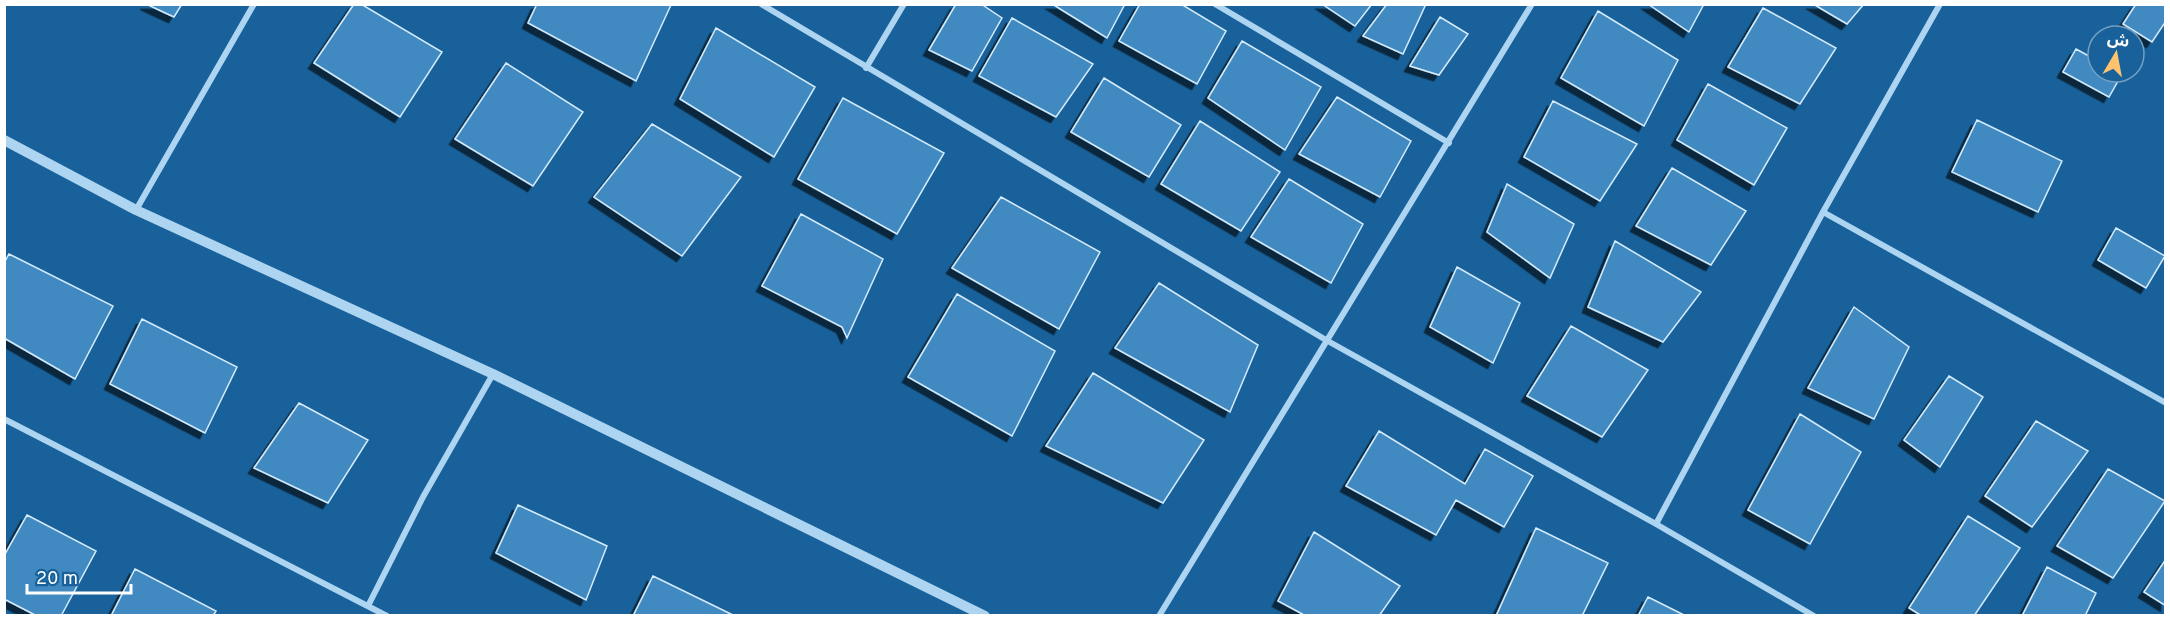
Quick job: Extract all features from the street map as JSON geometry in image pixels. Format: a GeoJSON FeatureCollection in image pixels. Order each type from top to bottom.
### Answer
{"type":"FeatureCollection","features":[{"type":"Feature","properties":{"kind":"street"},"geometry":{"type":"LineString","coordinates":[[136,210],[254,4]]}},
{"type":"Feature","properties":{"kind":"street"},"geometry":{"type":"LineString","coordinates":[[761,4],[1326,340],[1814,615]]}},
{"type":"Feature","properties":{"kind":"street"},"geometry":{"type":"LineString","coordinates":[[866,68],[904,4]]}},
{"type":"Feature","properties":{"kind":"street"},"geometry":{"type":"LineString","coordinates":[[1215,4],[1449,142]]}},
{"type":"Feature","properties":{"kind":"street"},"geometry":{"type":"LineString","coordinates":[[1159,615],[1532,4]]}},
{"type":"Feature","properties":{"kind":"street"},"geometry":{"type":"LineString","coordinates":[[1656,524],[1823,212],[1940,4]]}},
{"type":"Feature","properties":{"kind":"street"},"geometry":{"type":"LineString","coordinates":[[4,140],[136,210],[493,374],[985,615]]}},
{"type":"Feature","properties":{"kind":"street"},"geometry":{"type":"LineString","coordinates":[[1823,212],[2166,403]]}},
{"type":"Feature","properties":{"kind":"street"},"geometry":{"type":"LineString","coordinates":[[368,606],[423,497],[493,374]]}},
{"type":"Feature","properties":{"kind":"street"},"geometry":{"type":"LineString","coordinates":[[4,419],[387,615]]}},
{"type":"Feature","properties":{"kind":"building"},"geometry":{"type":"Polygon","coordinates":[[[146,4],[182,4],[174,17],[146,4]]]}},
{"type":"Feature","properties":{"kind":"building"},"geometry":{"type":"Polygon","coordinates":[[[354,4],[361,4],[442,52],[400,117],[314,63],[354,4]]]}},
{"type":"Feature","properties":{"kind":"building"},"geometry":{"type":"Polygon","coordinates":[[[537,4],[671,5],[636,81],[528,23],[537,4]]]}},
{"type":"Feature","properties":{"kind":"building"},"geometry":{"type":"Polygon","coordinates":[[[956,4],[981,4],[1002,18],[972,71],[929,50],[956,4]]]}},
{"type":"Feature","properties":{"kind":"building"},"geometry":{"type":"Polygon","coordinates":[[[1052,4],[1125,4],[1107,38],[1052,4]]]}},
{"type":"Feature","properties":{"kind":"building"},"geometry":{"type":"Polygon","coordinates":[[[1140,4],[1181,4],[1226,31],[1197,84],[1119,41],[1140,4]]]}},
{"type":"Feature","properties":{"kind":"building"},"geometry":{"type":"Polygon","coordinates":[[[1322,4],[1372,4],[1355,26],[1322,4]]]}},
{"type":"Feature","properties":{"kind":"building"},"geometry":{"type":"Polygon","coordinates":[[[1387,4],[1426,4],[1403,54],[1363,36],[1387,4]]]}},
{"type":"Feature","properties":{"kind":"building"},"geometry":{"type":"Polygon","coordinates":[[[1648,4],[1704,4],[1689,32],[1648,4]]]}},
{"type":"Feature","properties":{"kind":"building"},"geometry":{"type":"Polygon","coordinates":[[[1813,4],[1864,4],[1847,24],[1813,4]]]}},
{"type":"Feature","properties":{"kind":"building"},"geometry":{"type":"Polygon","coordinates":[[[2136,4],[2166,4],[2166,21],[2152,42],[2146,38],[2146,24],[2123,24],[2136,4]]]}},
{"type":"Feature","properties":{"kind":"building"},"geometry":{"type":"Polygon","coordinates":[[[1763,8],[1836,48],[1800,104],[1728,67],[1763,8]]]}},
{"type":"Feature","properties":{"kind":"building"},"geometry":{"type":"Polygon","coordinates":[[[1598,11],[1678,60],[1644,126],[1561,78],[1598,11]]]}},
{"type":"Feature","properties":{"kind":"building"},"geometry":{"type":"Polygon","coordinates":[[[1440,17],[1468,34],[1439,75],[1410,66],[1440,17]]]}},
{"type":"Feature","properties":{"kind":"building"},"geometry":{"type":"Polygon","coordinates":[[[1012,18],[1093,64],[1056,117],[979,76],[1012,18]]]}},
{"type":"Feature","properties":{"kind":"building"},"geometry":{"type":"Polygon","coordinates":[[[716,28],[815,87],[774,157],[680,99],[716,28]]]}},
{"type":"Feature","properties":{"kind":"building"},"geometry":{"type":"Polygon","coordinates":[[[1242,41],[1321,87],[1285,150],[1208,98],[1242,41]]]}},
{"type":"Feature","properties":{"kind":"building"},"geometry":{"type":"Polygon","coordinates":[[[2076,49],[2086,54],[2086,84],[2116,84],[2109,97],[2063,72],[2076,49]]]}},
{"type":"Feature","properties":{"kind":"building"},"geometry":{"type":"Polygon","coordinates":[[[506,63],[583,112],[533,186],[455,139],[506,63]]]}},
{"type":"Feature","properties":{"kind":"building"},"geometry":{"type":"Polygon","coordinates":[[[1104,78],[1181,125],[1149,177],[1071,132],[1104,78]]]}},
{"type":"Feature","properties":{"kind":"building"},"geometry":{"type":"Polygon","coordinates":[[[1708,84],[1787,128],[1754,185],[1677,140],[1708,84]]]}},
{"type":"Feature","properties":{"kind":"building"},"geometry":{"type":"Polygon","coordinates":[[[1337,97],[1411,141],[1380,197],[1299,154],[1337,97]]]}},
{"type":"Feature","properties":{"kind":"building"},"geometry":{"type":"Polygon","coordinates":[[[843,98],[944,153],[897,234],[798,179],[843,98]]]}},
{"type":"Feature","properties":{"kind":"building"},"geometry":{"type":"Polygon","coordinates":[[[1553,101],[1637,144],[1600,201],[1524,157],[1553,101]]]}},
{"type":"Feature","properties":{"kind":"building"},"geometry":{"type":"Polygon","coordinates":[[[1977,120],[2062,161],[2038,212],[1952,172],[1977,120]]]}},
{"type":"Feature","properties":{"kind":"building"},"geometry":{"type":"Polygon","coordinates":[[[1200,121],[1280,172],[1241,231],[1161,184],[1200,121]]]}},
{"type":"Feature","properties":{"kind":"building"},"geometry":{"type":"Polygon","coordinates":[[[652,124],[741,177],[682,256],[594,197],[652,124]]]}},
{"type":"Feature","properties":{"kind":"building"},"geometry":{"type":"Polygon","coordinates":[[[1672,168],[1746,211],[1711,265],[1636,226],[1672,168]]]}},
{"type":"Feature","properties":{"kind":"building"},"geometry":{"type":"Polygon","coordinates":[[[1289,179],[1363,224],[1331,283],[1251,237],[1289,179]]]}},
{"type":"Feature","properties":{"kind":"building"},"geometry":{"type":"Polygon","coordinates":[[[1507,184],[1574,224],[1550,278],[1487,232],[1507,184]]]}},
{"type":"Feature","properties":{"kind":"building"},"geometry":{"type":"Polygon","coordinates":[[[1001,197],[1100,252],[1059,329],[952,268],[1001,197]]]}},
{"type":"Feature","properties":{"kind":"building"},"geometry":{"type":"Polygon","coordinates":[[[801,214],[883,259],[847,338],[842,327],[762,286],[801,214]]]}},
{"type":"Feature","properties":{"kind":"building"},"geometry":{"type":"Polygon","coordinates":[[[2116,228],[2165,256],[2146,288],[2098,260],[2116,228]]]}},
{"type":"Feature","properties":{"kind":"building"},"geometry":{"type":"Polygon","coordinates":[[[1615,241],[1701,292],[1663,342],[1588,307],[1615,241]]]}},
{"type":"Feature","properties":{"kind":"building"},"geometry":{"type":"Polygon","coordinates":[[[9,254],[113,306],[75,379],[4,338],[4,263],[9,254]]]}},
{"type":"Feature","properties":{"kind":"building"},"geometry":{"type":"Polygon","coordinates":[[[1457,267],[1520,303],[1493,363],[1430,327],[1457,267]]]}},
{"type":"Feature","properties":{"kind":"building"},"geometry":{"type":"Polygon","coordinates":[[[1159,283],[1258,345],[1230,412],[1115,348],[1159,283]]]}},
{"type":"Feature","properties":{"kind":"building"},"geometry":{"type":"Polygon","coordinates":[[[957,294],[1055,351],[1012,436],[908,377],[957,294]]]}},
{"type":"Feature","properties":{"kind":"building"},"geometry":{"type":"Polygon","coordinates":[[[1854,307],[1909,347],[1874,419],[1808,388],[1854,307]]]}},
{"type":"Feature","properties":{"kind":"building"},"geometry":{"type":"Polygon","coordinates":[[[142,319],[237,367],[205,433],[110,384],[142,319]]]}},
{"type":"Feature","properties":{"kind":"building"},"geometry":{"type":"Polygon","coordinates":[[[1571,326],[1648,370],[1602,437],[1527,396],[1571,326]]]}},
{"type":"Feature","properties":{"kind":"building"},"geometry":{"type":"Polygon","coordinates":[[[1093,373],[1204,440],[1163,503],[1046,446],[1093,373]]]}},
{"type":"Feature","properties":{"kind":"building"},"geometry":{"type":"Polygon","coordinates":[[[1949,376],[1983,397],[1940,467],[1904,440],[1949,376]]]}},
{"type":"Feature","properties":{"kind":"building"},"geometry":{"type":"Polygon","coordinates":[[[299,403],[368,440],[328,503],[254,468],[299,403]]]}},
{"type":"Feature","properties":{"kind":"building"},"geometry":{"type":"Polygon","coordinates":[[[1800,414],[1861,452],[1810,544],[1748,510],[1800,414]]]}},
{"type":"Feature","properties":{"kind":"building"},"geometry":{"type":"Polygon","coordinates":[[[2036,421],[2088,451],[2032,527],[1985,496],[2036,421]]]}},
{"type":"Feature","properties":{"kind":"building"},"geometry":{"type":"Polygon","coordinates":[[[1379,431],[1465,484],[1485,449],[1533,476],[1504,527],[1456,500],[1436,535],[1346,486],[1379,431]]]}},
{"type":"Feature","properties":{"kind":"building"},"geometry":{"type":"Polygon","coordinates":[[[2108,469],[2165,501],[2113,578],[2057,546],[2108,469]]]}},
{"type":"Feature","properties":{"kind":"building"},"geometry":{"type":"Polygon","coordinates":[[[518,505],[607,546],[586,600],[496,553],[518,505]]]}},
{"type":"Feature","properties":{"kind":"building"},"geometry":{"type":"Polygon","coordinates":[[[27,515],[96,551],[61,616],[37,616],[4,599],[4,556],[27,515]]]}},
{"type":"Feature","properties":{"kind":"building"},"geometry":{"type":"Polygon","coordinates":[[[1968,516],[2020,548],[1974,616],[1922,616],[1909,608],[1968,516]]]}},
{"type":"Feature","properties":{"kind":"building"},"geometry":{"type":"Polygon","coordinates":[[[1536,528],[1608,563],[1582,616],[1496,616],[1536,528]]]}},
{"type":"Feature","properties":{"kind":"building"},"geometry":{"type":"Polygon","coordinates":[[[1314,532],[1400,586],[1379,616],[1306,616],[1278,601],[1314,532]]]}},
{"type":"Feature","properties":{"kind":"building"},"geometry":{"type":"Polygon","coordinates":[[[2166,559],[2166,606],[2144,592],[2166,559]]]}},
{"type":"Feature","properties":{"kind":"building"},"geometry":{"type":"Polygon","coordinates":[[[2047,567],[2096,593],[2085,616],[2022,616],[2047,567]]]}},
{"type":"Feature","properties":{"kind":"building"},"geometry":{"type":"Polygon","coordinates":[[[135,569],[216,611],[213,616],[111,616],[135,569]]]}},
{"type":"Feature","properties":{"kind":"building"},"geometry":{"type":"Polygon","coordinates":[[[653,576],[735,616],[633,616],[653,576]]]}},
{"type":"Feature","properties":{"kind":"building"},"geometry":{"type":"Polygon","coordinates":[[[1648,597],[1686,616],[1638,616],[1648,597]]]}}]}
